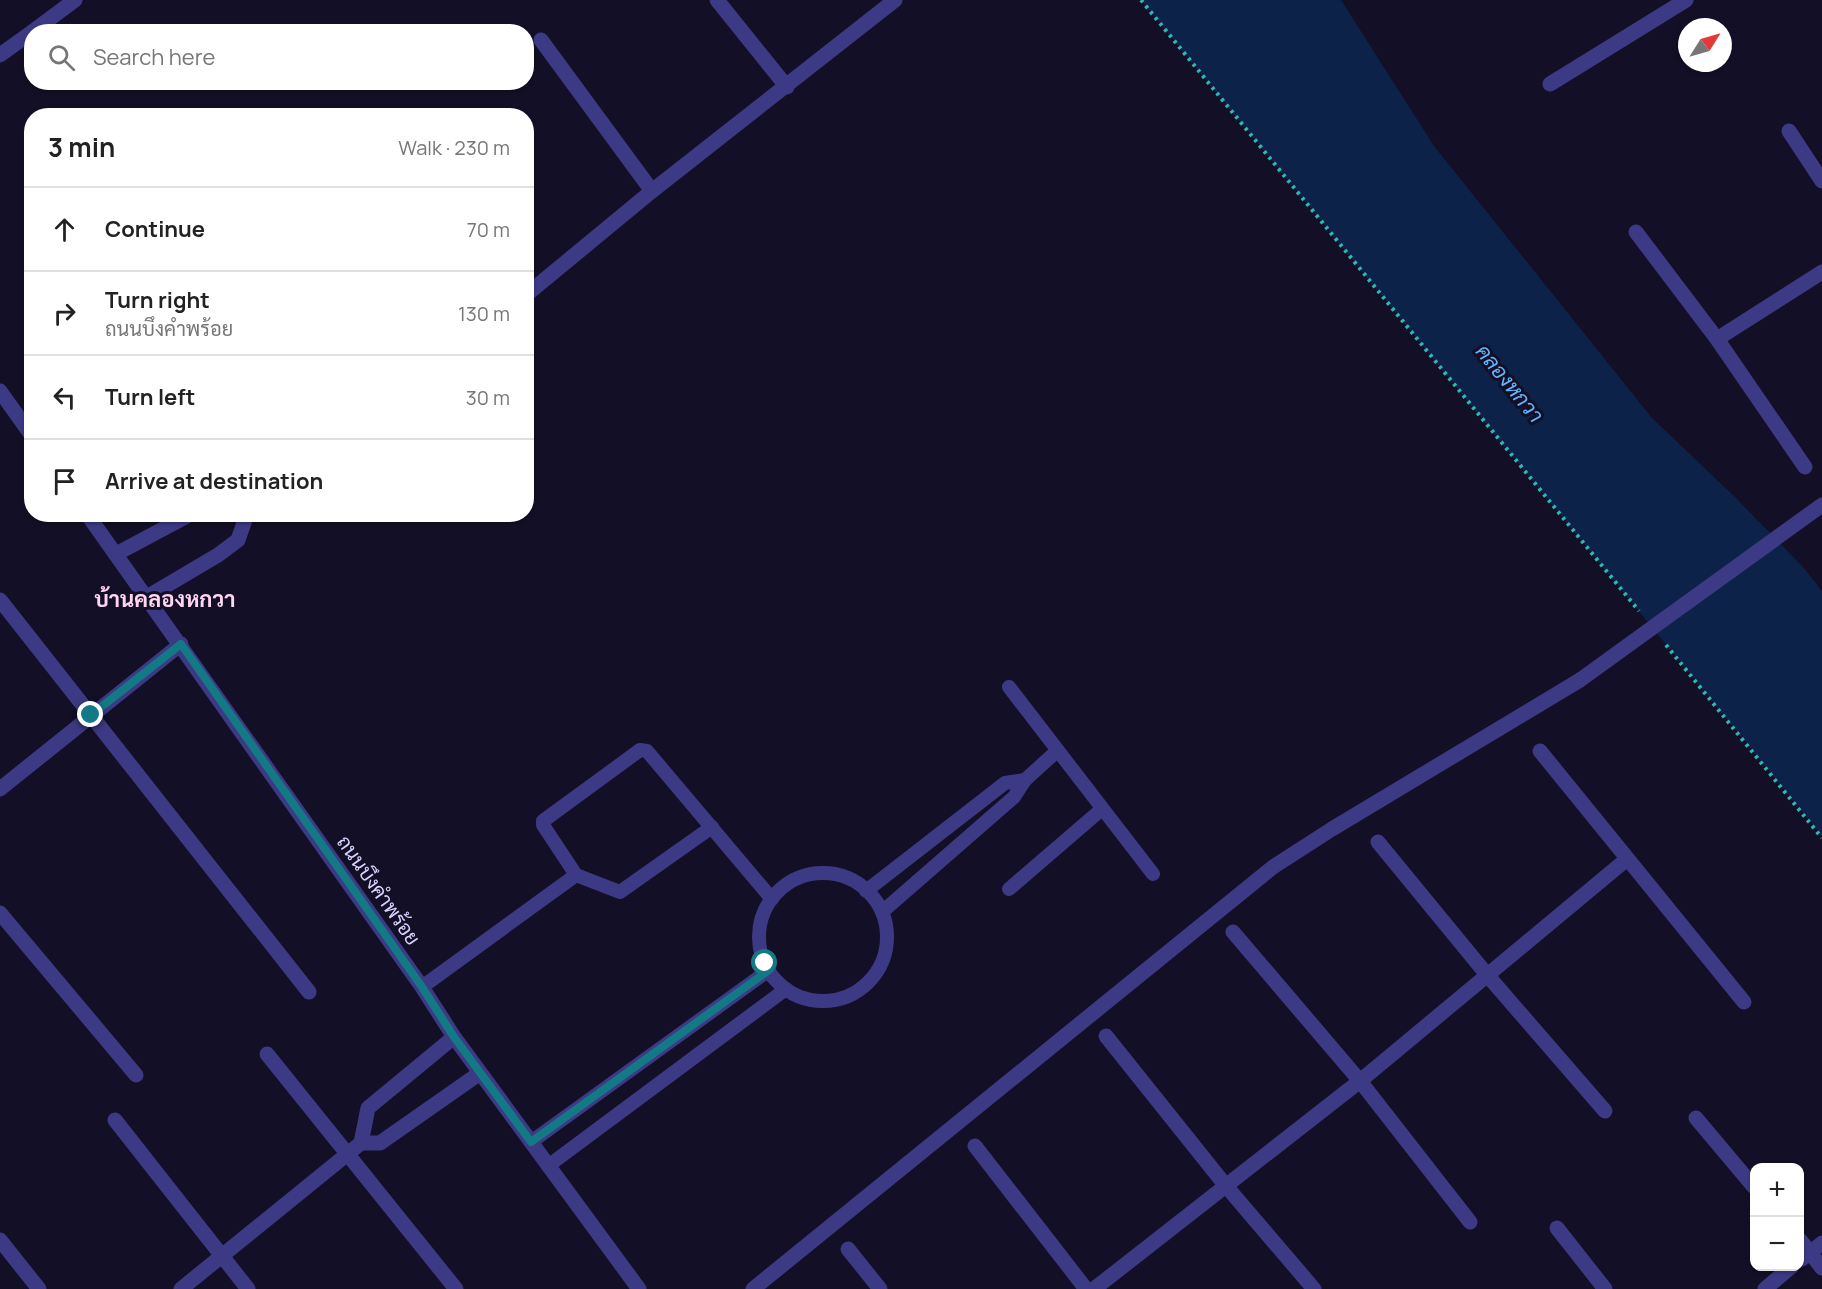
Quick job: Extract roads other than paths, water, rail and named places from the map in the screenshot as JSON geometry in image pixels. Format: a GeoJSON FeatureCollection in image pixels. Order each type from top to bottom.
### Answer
{"type":"FeatureCollection","features":[{"type":"Feature","properties":{"kind":"street"},"geometry":{"type":"LineString","coordinates":[[43,24],[75,0]]}},
{"type":"Feature","properties":{"kind":"street"},"geometry":{"type":"LineString","coordinates":[[717,0],[787,87]]}},
{"type":"Feature","properties":{"kind":"street"},"geometry":{"type":"LineString","coordinates":[[534,287],[652,191],[895,0]]}},
{"type":"Feature","properties":{"kind":"street"},"geometry":{"type":"LineString","coordinates":[[1550,84],[1686,0]]}},
{"type":"Feature","properties":{"kind":"street"},"geometry":{"type":"LineString","coordinates":[[0,55],[24,38]]}},
{"type":"Feature","properties":{"kind":"street"},"geometry":{"type":"LineString","coordinates":[[541,40],[652,191]]}},
{"type":"Feature","properties":{"kind":"street"},"geometry":{"type":"LineString","coordinates":[[1789,131],[1822,181]]}},
{"type":"Feature","properties":{"kind":"street"},"geometry":{"type":"LineString","coordinates":[[1636,232],[1717,339],[1805,467]]}},
{"type":"Feature","properties":{"kind":"street"},"geometry":{"type":"LineString","coordinates":[[1717,339],[1822,272]]}},
{"type":"Feature","properties":{"kind":"street"},"geometry":{"type":"LineString","coordinates":[[0,391],[24,425]]}},
{"type":"Feature","properties":{"kind":"street"},"geometry":{"type":"LineString","coordinates":[[753,1289],[1273,867],[1580,680],[1822,505]]}},
{"type":"Feature","properties":{"kind":"street","name":"ถนนบึงคำพร้อย"},"geometry":{"type":"LineString","coordinates":[[93,522],[422,987],[454,1037],[639,1289]]}},
{"type":"Feature","properties":{"kind":"street"},"geometry":{"type":"LineString","coordinates":[[116,554],[176,522]]}},
{"type":"Feature","properties":{"kind":"street"},"geometry":{"type":"LineString","coordinates":[[147,597],[218,555],[238,540],[244,522]]}},
{"type":"Feature","properties":{"kind":"street"},"geometry":{"type":"LineString","coordinates":[[0,600],[309,992]]}},
{"type":"Feature","properties":{"kind":"street"},"geometry":{"type":"LineString","coordinates":[[0,789],[181,644]]}},
{"type":"Feature","properties":{"kind":"street"},"geometry":{"type":"LineString","coordinates":[[1540,751],[1744,1002]]}},
{"type":"Feature","properties":{"kind":"street"},"geometry":{"type":"LineString","coordinates":[[1378,842],[1488,976],[1605,1111]]}},
{"type":"Feature","properties":{"kind":"street"},"geometry":{"type":"LineString","coordinates":[[1094,1289],[1360,1081],[1627,859]]}},
{"type":"Feature","properties":{"kind":"street"},"geometry":{"type":"LineString","coordinates":[[0,913],[135,1075]]}},
{"type":"Feature","properties":{"kind":"street"},"geometry":{"type":"LineString","coordinates":[[1233,932],[1360,1081],[1470,1222]]}},
{"type":"Feature","properties":{"kind":"street"},"geometry":{"type":"LineString","coordinates":[[1106,1036],[1226,1186],[1314,1289]]}},
{"type":"Feature","properties":{"kind":"street"},"geometry":{"type":"LineString","coordinates":[[182,1289],[361,1143],[368,1108],[454,1037]]}},
{"type":"Feature","properties":{"kind":"street"},"geometry":{"type":"LineString","coordinates":[[267,1054],[456,1289]]}},
{"type":"Feature","properties":{"kind":"street"},"geometry":{"type":"LineString","coordinates":[[361,1143],[380,1143],[480,1073]]}},
{"type":"Feature","properties":{"kind":"street"},"geometry":{"type":"LineString","coordinates":[[1696,1118],[1750,1181]]}},
{"type":"Feature","properties":{"kind":"street"},"geometry":{"type":"LineString","coordinates":[[115,1120],[248,1289]]}},
{"type":"Feature","properties":{"kind":"street"},"geometry":{"type":"LineString","coordinates":[[975,1146],[1086,1289]]}},
{"type":"Feature","properties":{"kind":"street"},"geometry":{"type":"LineString","coordinates":[[1557,1228],[1605,1289]]}},
{"type":"Feature","properties":{"kind":"street"},"geometry":{"type":"LineString","coordinates":[[0,1240],[39,1289]]}},
{"type":"Feature","properties":{"kind":"street"},"geometry":{"type":"LineString","coordinates":[[1804,1251],[1822,1243]]}},
{"type":"Feature","properties":{"kind":"street"},"geometry":{"type":"LineString","coordinates":[[848,1249],[880,1289]]}},
{"type":"Feature","properties":{"kind":"street"},"geometry":{"type":"LineString","coordinates":[[1804,1252],[1822,1268]]}},
{"type":"Feature","properties":{"kind":"street"},"geometry":{"type":"LineString","coordinates":[[1765,1289],[1786,1271]]}},
{"type":"Feature","properties":{"kind":"lane"},"geometry":{"type":"LineString","coordinates":[[1009,687],[1153,874]]}},
{"type":"Feature","properties":{"kind":"lane"},"geometry":{"type":"LineString","coordinates":[[712,827],[620,892],[576,875],[543,825],[543,821],[640,750],[647,751],[712,827],[772,899]]}},
{"type":"Feature","properties":{"kind":"lane"},"geometry":{"type":"LineString","coordinates":[[882,912],[1014,796],[1025,780],[1057,752]]}},
{"type":"Feature","properties":{"kind":"lane"},"geometry":{"type":"LineString","coordinates":[[866,891],[1005,783],[1025,780]]}},
{"type":"Feature","properties":{"kind":"lane"},"geometry":{"type":"LineString","coordinates":[[1009,889],[1102,809]]}},
{"type":"Feature","properties":{"kind":"lane"},"geometry":{"type":"LineString","coordinates":[[814,874],[830,874],[847,878],[866,891],[882,912],[887,928],[887,945],[883,961],[875,976],[849,996],[833,1001],[816,1001],[800,997],[786,989],[769,970],[760,947],[760,930],[764,914],[772,899],[783,887],[814,874]]}},
{"type":"Feature","properties":{"kind":"lane"},"geometry":{"type":"LineString","coordinates":[[422,987],[576,875]]}},
{"type":"Feature","properties":{"kind":"lane"},"geometry":{"type":"LineString","coordinates":[[531,1142],[769,970]]}},
{"type":"Feature","properties":{"kind":"lane"},"geometry":{"type":"LineString","coordinates":[[548,1166],[786,989]]}},
{"type":"Feature","properties":{"kind":"water","name":"คลองหกวา"},"geometry":{"type":"Polygon","coordinates":[[[1141,0],[1341,0],[1434,146],[1652,418],[1734,496],[1803,567],[1822,591],[1822,836],[1141,0]]]}},
{"type":"Feature","properties":{"kind":"district","name":"บ้านคลองหกวา"},"geometry":{"type":"Point","coordinates":[165,599]}}]}
